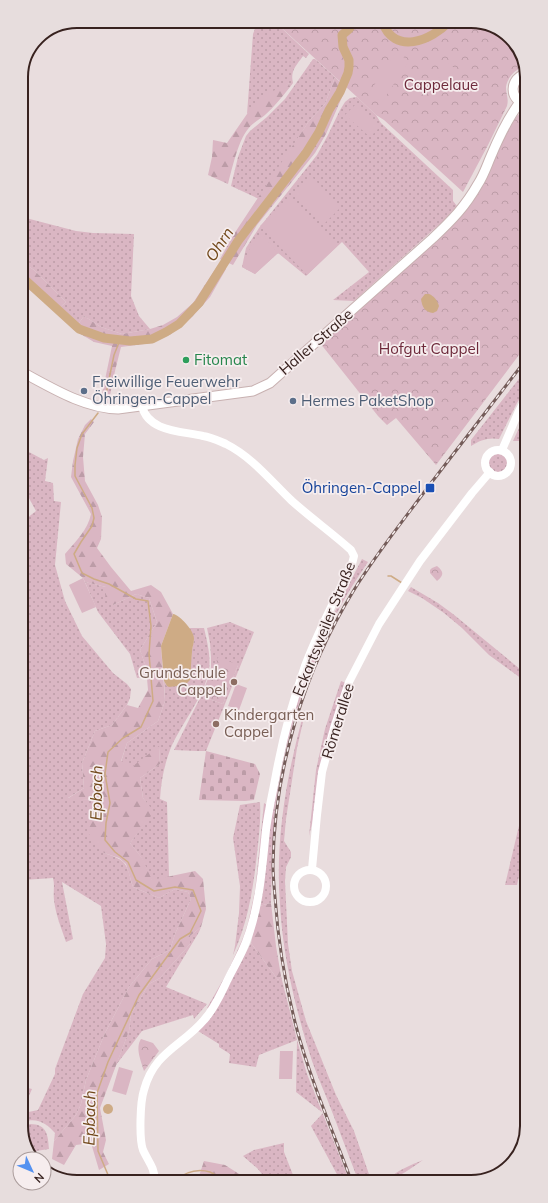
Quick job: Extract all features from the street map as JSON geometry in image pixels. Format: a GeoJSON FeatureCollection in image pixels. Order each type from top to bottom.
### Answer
{"type":"FeatureCollection","features":[{"type":"Feature","properties":{"kind":"main road"},"geometry":{"type":"LineString","coordinates":[[520,76],[516,79],[513,89],[514,94],[520,101]]}},
{"type":"Feature","properties":{"kind":"main road","name":"Haller Straße"},"geometry":{"type":"LineString","coordinates":[[28,375],[70,397],[100,407],[118,409],[253,391],[270,383],[434,238],[460,212],[479,183],[497,140],[514,109],[520,104]]}},
{"type":"Feature","properties":{"kind":"street","name":"Eckartsweiler Straße"},"geometry":{"type":"LineString","coordinates":[[142,406],[146,416],[164,428],[205,436],[238,450],[300,508],[350,550],[354,556],[352,564],[329,609],[306,665],[283,741],[274,780],[266,828],[259,894],[252,925],[245,943],[213,1008],[194,1031],[161,1057],[154,1066],[146,1083],[142,1100],[141,1137],[143,1149],[151,1163],[154,1175]]}},
{"type":"Feature","properties":{"kind":"street"},"geometry":{"type":"LineString","coordinates":[[502,450],[520,409]]}},
{"type":"Feature","properties":{"kind":"street"},"geometry":{"type":"LineString","coordinates":[[494,450],[502,450],[510,457],[511,464],[506,473],[503,475],[496,475],[487,469],[486,464],[488,455],[494,450]]}},
{"type":"Feature","properties":{"kind":"street","name":"Römerallee"},"geometry":{"type":"LineString","coordinates":[[312,869],[316,816],[322,772],[349,682],[379,624],[409,577],[467,499],[490,472]]}},
{"type":"Feature","properties":{"kind":"street"},"geometry":{"type":"LineString","coordinates":[[312,869],[317,871],[324,878],[326,889],[324,894],[316,901],[305,902],[296,895],[294,890],[294,879],[301,871],[312,869]]}},
{"type":"Feature","properties":{"kind":"green space"},"geometry":{"type":"Polygon","coordinates":[[[255,28],[281,28],[309,54],[306,58],[303,56],[294,69],[292,75],[293,83],[290,87],[289,83],[247,114],[253,34],[255,28]]]}},
{"type":"Feature","properties":{"kind":"green space","name":"Cappelaue"},"geometry":{"type":"Polygon","coordinates":[[[282,28],[480,29],[490,32],[506,42],[515,55],[519,69],[508,80],[506,87],[508,101],[507,106],[463,192],[282,28]]]}},
{"type":"Feature","properties":{"kind":"green space"},"geometry":{"type":"Polygon","coordinates":[[[491,32],[504,40],[501,45],[488,38],[491,32]]]}},
{"type":"Feature","properties":{"kind":"green space"},"geometry":{"type":"Polygon","coordinates":[[[396,52],[409,61],[382,102],[369,93],[396,52]]]}},
{"type":"Feature","properties":{"kind":"green space"},"geometry":{"type":"Polygon","coordinates":[[[313,59],[315,59],[335,77],[325,104],[309,121],[259,199],[231,186],[238,157],[246,136],[285,99],[313,59]]]}},
{"type":"Feature","properties":{"kind":"green space"},"geometry":{"type":"Polygon","coordinates":[[[447,63],[451,64],[454,69],[450,76],[443,81],[438,77],[438,73],[441,67],[447,63]]]}},
{"type":"Feature","properties":{"kind":"green space"},"geometry":{"type":"Polygon","coordinates":[[[29,69],[29,95],[28,96],[29,69]]]}},
{"type":"Feature","properties":{"kind":"green space"},"geometry":{"type":"Polygon","coordinates":[[[335,77],[346,88],[326,134],[315,153],[257,225],[233,265],[220,259],[234,234],[309,121],[325,104],[335,77]]]}},
{"type":"Feature","properties":{"kind":"green space"},"geometry":{"type":"Polygon","coordinates":[[[289,83],[290,87],[278,102],[244,134],[236,155],[228,184],[208,175],[212,157],[213,140],[227,143],[247,114],[265,95],[289,83]]]}},
{"type":"Feature","properties":{"kind":"green space"},"geometry":{"type":"Polygon","coordinates":[[[357,97],[376,115],[381,123],[453,190],[453,201],[457,206],[443,221],[354,301],[333,300],[369,272],[342,242],[306,276],[278,253],[255,274],[242,267],[246,248],[259,228],[317,155],[345,102],[350,98],[357,97]]]}},
{"type":"Feature","properties":{"kind":"green space"},"geometry":{"type":"Polygon","coordinates":[[[356,104],[381,126],[370,137],[345,115],[356,104]]]}},
{"type":"Feature","properties":{"kind":"green space","name":"Hofgut Cappel"},"geometry":{"type":"Polygon","coordinates":[[[520,114],[520,354],[436,465],[396,418],[387,425],[378,416],[320,343],[465,211],[507,129],[520,114]]]}},
{"type":"Feature","properties":{"kind":"green space"},"geometry":{"type":"Polygon","coordinates":[[[311,176],[341,207],[323,225],[293,194],[311,176]]]}},
{"type":"Feature","properties":{"kind":"green space"},"geometry":{"type":"Polygon","coordinates":[[[291,197],[337,246],[307,275],[260,226],[291,197]]]}},
{"type":"Feature","properties":{"kind":"green space"},"geometry":{"type":"Polygon","coordinates":[[[28,219],[76,231],[134,234],[131,296],[139,316],[150,329],[122,334],[101,327],[84,316],[74,330],[55,312],[66,302],[34,270],[28,266],[28,219]]]}},
{"type":"Feature","properties":{"kind":"green space"},"geometry":{"type":"Polygon","coordinates":[[[261,233],[278,253],[255,274],[242,267],[249,250],[261,233]]]}},
{"type":"Feature","properties":{"kind":"green space"},"geometry":{"type":"Polygon","coordinates":[[[218,265],[226,269],[210,297],[191,318],[171,334],[152,343],[121,347],[115,371],[107,370],[112,346],[94,342],[74,330],[84,316],[101,327],[122,334],[163,325],[177,317],[193,303],[218,265]]]}},
{"type":"Feature","properties":{"kind":"green space"},"geometry":{"type":"Polygon","coordinates":[[[28,266],[34,270],[66,302],[55,312],[28,288],[28,266]]]}},
{"type":"Feature","properties":{"kind":"green space"},"geometry":{"type":"Polygon","coordinates":[[[107,370],[115,371],[108,405],[100,404],[107,370]]]}},
{"type":"Feature","properties":{"kind":"green space"},"geometry":{"type":"Polygon","coordinates":[[[520,377],[520,398],[499,439],[492,438],[478,442],[471,446],[471,440],[520,377]]]}},
{"type":"Feature","properties":{"kind":"green space"},"geometry":{"type":"Polygon","coordinates":[[[91,419],[94,422],[85,434],[83,457],[85,481],[98,505],[102,517],[101,539],[97,548],[131,591],[151,585],[161,592],[173,614],[161,646],[165,701],[158,721],[127,743],[121,761],[133,766],[159,746],[160,764],[140,778],[143,798],[154,812],[130,843],[142,858],[152,880],[195,871],[203,879],[206,909],[201,927],[190,936],[190,944],[160,978],[149,984],[131,1014],[129,1031],[100,1108],[106,1140],[103,1152],[109,1164],[99,1170],[91,1143],[76,1145],[64,1165],[52,1159],[54,1141],[76,1115],[81,1104],[86,1080],[105,1033],[129,987],[152,959],[170,950],[175,934],[191,899],[188,892],[175,889],[159,898],[133,887],[126,864],[119,858],[104,853],[89,834],[89,822],[100,816],[93,800],[67,799],[84,788],[82,763],[95,731],[112,725],[127,705],[138,708],[148,690],[146,667],[140,650],[157,622],[149,598],[136,594],[113,605],[105,600],[106,587],[85,582],[83,578],[66,564],[65,554],[84,531],[91,514],[71,477],[78,439],[85,425],[91,419]]]}},
{"type":"Feature","properties":{"kind":"green space"},"geometry":{"type":"Polygon","coordinates":[[[520,426],[520,441],[513,441],[520,426]]]}},
{"type":"Feature","properties":{"kind":"green space"},"geometry":{"type":"Polygon","coordinates":[[[28,452],[44,460],[48,458],[45,481],[53,483],[54,501],[61,502],[55,565],[65,601],[82,636],[113,673],[131,689],[130,698],[127,705],[112,725],[95,731],[82,763],[84,788],[68,798],[93,800],[100,816],[104,853],[118,858],[125,864],[133,887],[159,898],[175,889],[188,892],[191,899],[175,934],[170,950],[152,959],[129,987],[105,1033],[86,1080],[81,1104],[76,1115],[54,1141],[55,1133],[41,1122],[33,1120],[28,1121],[28,1112],[38,1110],[55,1074],[55,1069],[83,994],[105,958],[106,944],[101,906],[62,882],[73,939],[66,942],[55,906],[53,878],[28,880],[28,517],[36,511],[28,496],[28,452]]]}},
{"type":"Feature","properties":{"kind":"green space"},"geometry":{"type":"Polygon","coordinates":[[[494,454],[502,454],[507,459],[505,470],[502,472],[494,472],[489,467],[489,459],[494,454]]]}},
{"type":"Feature","properties":{"kind":"green space"},"geometry":{"type":"Polygon","coordinates":[[[362,559],[368,562],[353,584],[332,622],[300,700],[285,755],[275,810],[271,903],[259,906],[271,812],[288,734],[301,689],[312,656],[362,559]]]}},
{"type":"Feature","properties":{"kind":"green space"},"geometry":{"type":"Polygon","coordinates":[[[437,566],[441,570],[442,574],[437,581],[430,573],[430,570],[437,566]]]}},
{"type":"Feature","properties":{"kind":"green space"},"geometry":{"type":"Polygon","coordinates":[[[83,578],[96,607],[82,613],[69,585],[83,578]]]}},
{"type":"Feature","properties":{"kind":"green space"},"geometry":{"type":"Polygon","coordinates":[[[85,582],[106,587],[113,605],[136,594],[149,598],[157,622],[140,650],[146,667],[147,677],[137,678],[130,654],[98,612],[85,582]]]}},
{"type":"Feature","properties":{"kind":"green space"},"geometry":{"type":"Polygon","coordinates":[[[411,587],[453,614],[520,669],[520,678],[489,655],[462,628],[444,613],[422,598],[408,591],[411,587]]]}},
{"type":"Feature","properties":{"kind":"green space"},"geometry":{"type":"Polygon","coordinates":[[[230,622],[254,632],[206,751],[174,750],[201,696],[211,671],[210,643],[207,628],[230,622]],[[238,665],[203,697],[223,704],[238,665]]]}},
{"type":"Feature","properties":{"kind":"green space"},"geometry":{"type":"Polygon","coordinates":[[[189,628],[204,628],[209,654],[209,670],[202,691],[174,741],[166,762],[160,799],[167,802],[169,877],[152,881],[141,857],[130,843],[153,812],[143,798],[140,778],[160,764],[159,747],[133,767],[121,762],[127,743],[158,721],[165,701],[164,681],[167,686],[191,660],[194,639],[189,628]]]}},
{"type":"Feature","properties":{"kind":"green space"},"geometry":{"type":"Polygon","coordinates":[[[218,657],[238,665],[223,704],[203,697],[218,657]]]}},
{"type":"Feature","properties":{"kind":"green space"},"geometry":{"type":"Polygon","coordinates":[[[341,681],[346,683],[309,836],[316,770],[325,729],[341,681]]]}},
{"type":"Feature","properties":{"kind":"green space"},"geometry":{"type":"Polygon","coordinates":[[[236,684],[247,688],[239,710],[228,706],[236,684]]]}},
{"type":"Feature","properties":{"kind":"green space"},"geometry":{"type":"Polygon","coordinates":[[[302,719],[303,722],[297,748],[284,841],[291,852],[291,857],[286,867],[285,881],[288,944],[292,971],[306,1021],[336,1095],[354,1131],[369,1175],[356,1175],[314,1067],[296,1004],[287,964],[280,905],[279,858],[283,811],[296,742],[302,719]]]}},
{"type":"Feature","properties":{"kind":"green space"},"geometry":{"type":"Polygon","coordinates":[[[206,751],[255,764],[260,774],[254,800],[199,800],[206,751]]]}},
{"type":"Feature","properties":{"kind":"green space"},"geometry":{"type":"Polygon","coordinates":[[[260,802],[259,834],[252,893],[243,930],[233,955],[239,913],[240,886],[233,838],[240,805],[260,802]]]}},
{"type":"Feature","properties":{"kind":"green space"},"geometry":{"type":"Polygon","coordinates":[[[264,803],[267,805],[260,869],[246,937],[210,1009],[207,1008],[228,971],[248,923],[255,891],[264,803]]]}},
{"type":"Feature","properties":{"kind":"green space"},"geometry":{"type":"Polygon","coordinates":[[[520,821],[520,872],[517,885],[505,885],[520,821]]]}},
{"type":"Feature","properties":{"kind":"green space"},"geometry":{"type":"Polygon","coordinates":[[[271,903],[281,976],[278,980],[251,943],[259,906],[271,903]]]}},
{"type":"Feature","properties":{"kind":"green space"},"geometry":{"type":"Polygon","coordinates":[[[201,927],[166,987],[207,1004],[194,1019],[193,1015],[142,1031],[116,1065],[129,1031],[131,1014],[149,984],[160,978],[190,944],[190,936],[201,927]]]}},
{"type":"Feature","properties":{"kind":"green space"},"geometry":{"type":"Polygon","coordinates":[[[251,943],[278,980],[281,976],[297,1040],[259,1055],[256,1067],[229,1063],[230,1054],[219,1047],[219,1044],[198,1031],[238,968],[251,943]]]}},
{"type":"Feature","properties":{"kind":"green space"},"geometry":{"type":"Polygon","coordinates":[[[141,1039],[153,1043],[159,1051],[144,1071],[139,1050],[139,1043],[141,1039]]]}},
{"type":"Feature","properties":{"kind":"green space"},"geometry":{"type":"Polygon","coordinates":[[[297,1040],[307,1074],[322,1112],[296,1092],[297,1040]]]}},
{"type":"Feature","properties":{"kind":"green space"},"geometry":{"type":"Polygon","coordinates":[[[280,1051],[293,1051],[292,1079],[279,1079],[280,1051]]]}},
{"type":"Feature","properties":{"kind":"green space"},"geometry":{"type":"Polygon","coordinates":[[[119,1067],[133,1071],[126,1095],[112,1091],[119,1067]]]}},
{"type":"Feature","properties":{"kind":"green space"},"geometry":{"type":"Polygon","coordinates":[[[28,1088],[32,1089],[28,1098],[28,1088]]]}},
{"type":"Feature","properties":{"kind":"green space"},"geometry":{"type":"Polygon","coordinates":[[[323,1113],[347,1175],[337,1175],[311,1126],[323,1113]]]}},
{"type":"Feature","properties":{"kind":"green space"},"geometry":{"type":"Polygon","coordinates":[[[30,1124],[36,1124],[46,1131],[49,1149],[35,1151],[28,1132],[28,1126],[30,1124]]]}},
{"type":"Feature","properties":{"kind":"green space"},"geometry":{"type":"Polygon","coordinates":[[[284,1143],[284,1152],[293,1175],[263,1175],[243,1156],[254,1150],[284,1143]]]}},
{"type":"Feature","properties":{"kind":"green space"},"geometry":{"type":"Polygon","coordinates":[[[423,1160],[400,1175],[394,1175],[400,1171],[423,1160]]]}},
{"type":"Feature","properties":{"kind":"green space"},"geometry":{"type":"Polygon","coordinates":[[[204,1161],[225,1165],[241,1175],[199,1175],[204,1161]]]}},
{"type":"Feature","properties":{"kind":"shaded area"},"geometry":{"type":"Polygon","coordinates":[[[425,294],[429,294],[435,298],[439,306],[437,311],[433,313],[426,310],[421,302],[421,299],[425,294]]]}},
{"type":"Feature","properties":{"kind":"shaded area"},"geometry":{"type":"Polygon","coordinates":[[[173,614],[179,617],[186,624],[192,632],[194,639],[190,680],[185,685],[169,687],[164,681],[161,646],[173,614]]]}},
{"type":"Feature","properties":{"kind":"shaded area"},"geometry":{"type":"Polygon","coordinates":[[[106,1104],[110,1104],[112,1105],[112,1113],[106,1114],[103,1111],[103,1107],[106,1104]]]}},
{"type":"Feature","properties":{"kind":"waterway","name":"Ohrn"},"geometry":{"type":"LineString","coordinates":[[28,282],[79,329],[104,338],[130,341],[152,339],[179,324],[199,303],[238,241],[306,153],[319,132],[329,110],[340,92],[348,73],[349,60],[343,47],[342,35],[350,28]]}},
{"type":"Feature","properties":{"kind":"waterway","name":"Ohrn"},"geometry":{"type":"LineString","coordinates":[[386,28],[395,39],[404,42],[413,42],[423,39],[442,28]]}},
{"type":"Feature","properties":{"kind":"waterway","name":"Epbach"},"geometry":{"type":"LineString","coordinates":[[103,402],[114,355],[120,340]]}},
{"type":"Feature","properties":{"kind":"waterway","name":"Epbach"},"geometry":{"type":"LineString","coordinates":[[98,413],[82,434],[77,448],[75,476],[92,508],[94,518],[92,526],[74,554],[82,573],[109,584],[136,599],[148,601],[151,626],[149,654],[153,701],[141,727],[123,738],[108,752],[105,774],[110,803],[106,823],[105,840],[115,852],[128,862],[136,880],[154,891],[175,887],[193,890],[201,911],[190,933],[180,939],[139,995],[108,1062],[97,1093],[98,1151],[108,1175]]}},
{"type":"Feature","properties":{"kind":"waterway"},"geometry":{"type":"LineString","coordinates":[[388,576],[391,576],[402,583]]}},
{"type":"Feature","properties":{"kind":"waterway"},"geometry":{"type":"LineString","coordinates":[[184,1175],[196,1171],[205,1171],[216,1175]]}},
{"type":"Feature","properties":{"kind":"railway"},"geometry":{"type":"LineString","coordinates":[[349,1175],[302,1046],[288,994],[282,962],[276,913],[273,865],[279,793],[286,758],[295,722],[320,654],[336,621],[354,590],[371,564],[428,487],[520,367]]}},
{"type":"Feature","properties":{"kind":"place","name":"Fitomat"},"geometry":{"type":"Point","coordinates":[186,360]}},
{"type":"Feature","properties":{"kind":"place","name":"Freiwillige Feuerwehr Öhringen-Cappel"},"geometry":{"type":"Point","coordinates":[84,391]}},
{"type":"Feature","properties":{"kind":"place","name":"Hermes PaketShop"},"geometry":{"type":"Point","coordinates":[293,401]}},
{"type":"Feature","properties":{"kind":"place","name":"Öhringen-Cappel"},"geometry":{"type":"Point","coordinates":[430,488]}},
{"type":"Feature","properties":{"kind":"place","name":"Grundschule Cappel"},"geometry":{"type":"Point","coordinates":[234,682]}},
{"type":"Feature","properties":{"kind":"place","name":"Kindergarten Cappel"},"geometry":{"type":"Point","coordinates":[216,724]}}]}
